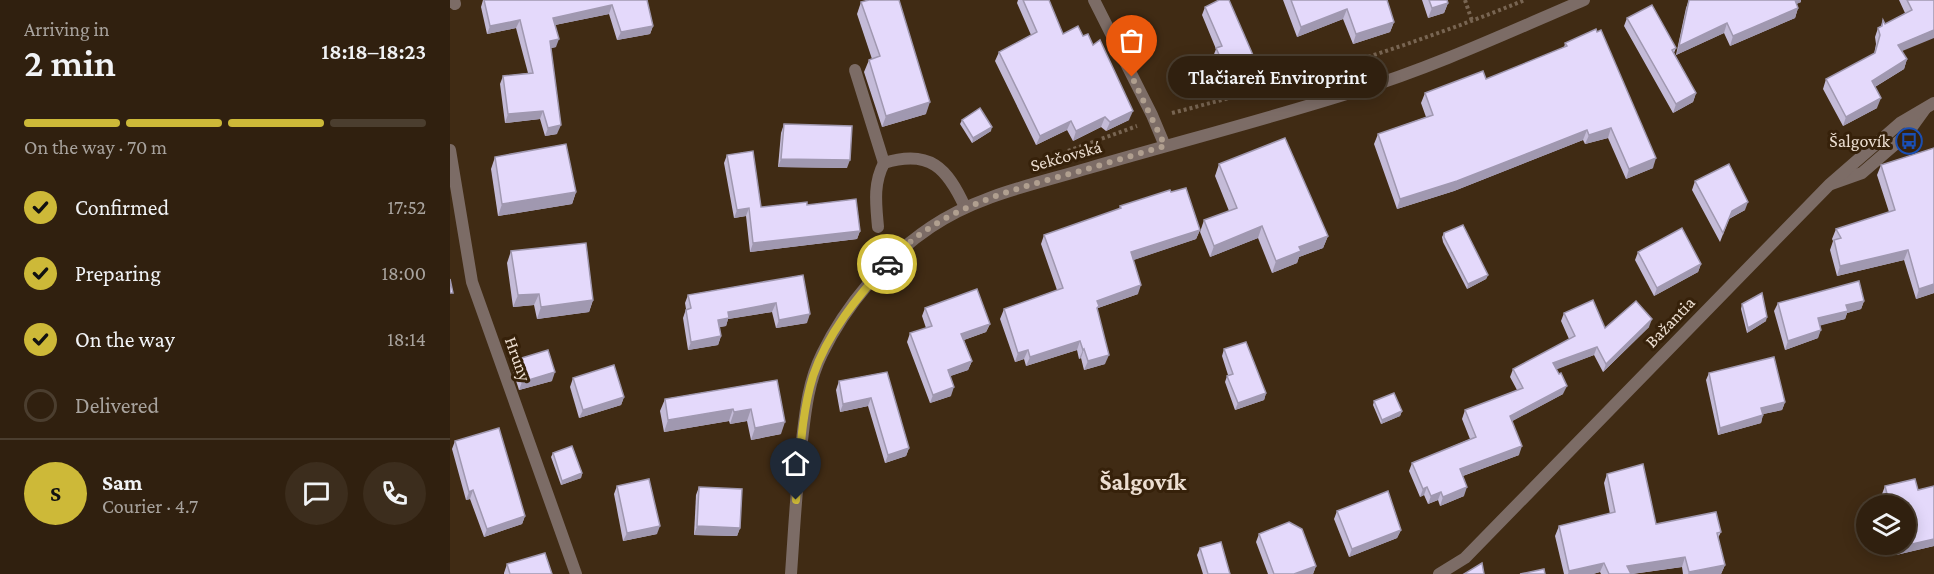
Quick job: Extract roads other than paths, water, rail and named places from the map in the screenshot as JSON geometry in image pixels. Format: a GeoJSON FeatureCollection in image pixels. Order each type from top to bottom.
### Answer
{"type":"FeatureCollection","features":[{"type":"Feature","properties":{"kind":"street"},"geometry":{"type":"LineString","coordinates":[[1094,0],[1165,146]]}},
{"type":"Feature","properties":{"kind":"street","name":"Sekčovská"},"geometry":{"type":"LineString","coordinates":[[791,574],[807,396],[822,352],[856,300],[893,257],[933,225],[965,207],[1029,184],[1369,87],[1432,64],[1584,0]]}},
{"type":"Feature","properties":{"kind":"street"},"geometry":{"type":"LineString","coordinates":[[855,70],[884,163]]}},
{"type":"Feature","properties":{"kind":"street","name":"Bažantia"},"geometry":{"type":"LineString","coordinates":[[1439,574],[1465,558],[1830,184],[1900,123],[1930,105]]}},
{"type":"Feature","properties":{"kind":"street","name":"Hruny"},"geometry":{"type":"LineString","coordinates":[[450,150],[472,282],[576,574]]}},
{"type":"Feature","properties":{"kind":"street"},"geometry":{"type":"LineString","coordinates":[[878,227],[875,192],[879,172],[884,163],[900,158],[916,158],[932,163],[950,178],[965,207]]}},
{"type":"Feature","properties":{"kind":"place","name":"Tlačiareň Enviroprint"},"geometry":{"type":"Point","coordinates":[1132,77]}},
{"type":"Feature","properties":{"kind":"place","name":"Šalgovík"},"geometry":{"type":"Point","coordinates":[1909,141]}},
{"type":"Feature","properties":{"kind":"district","name":"Šalgovík"},"geometry":{"type":"Point","coordinates":[1143,482]}}]}
